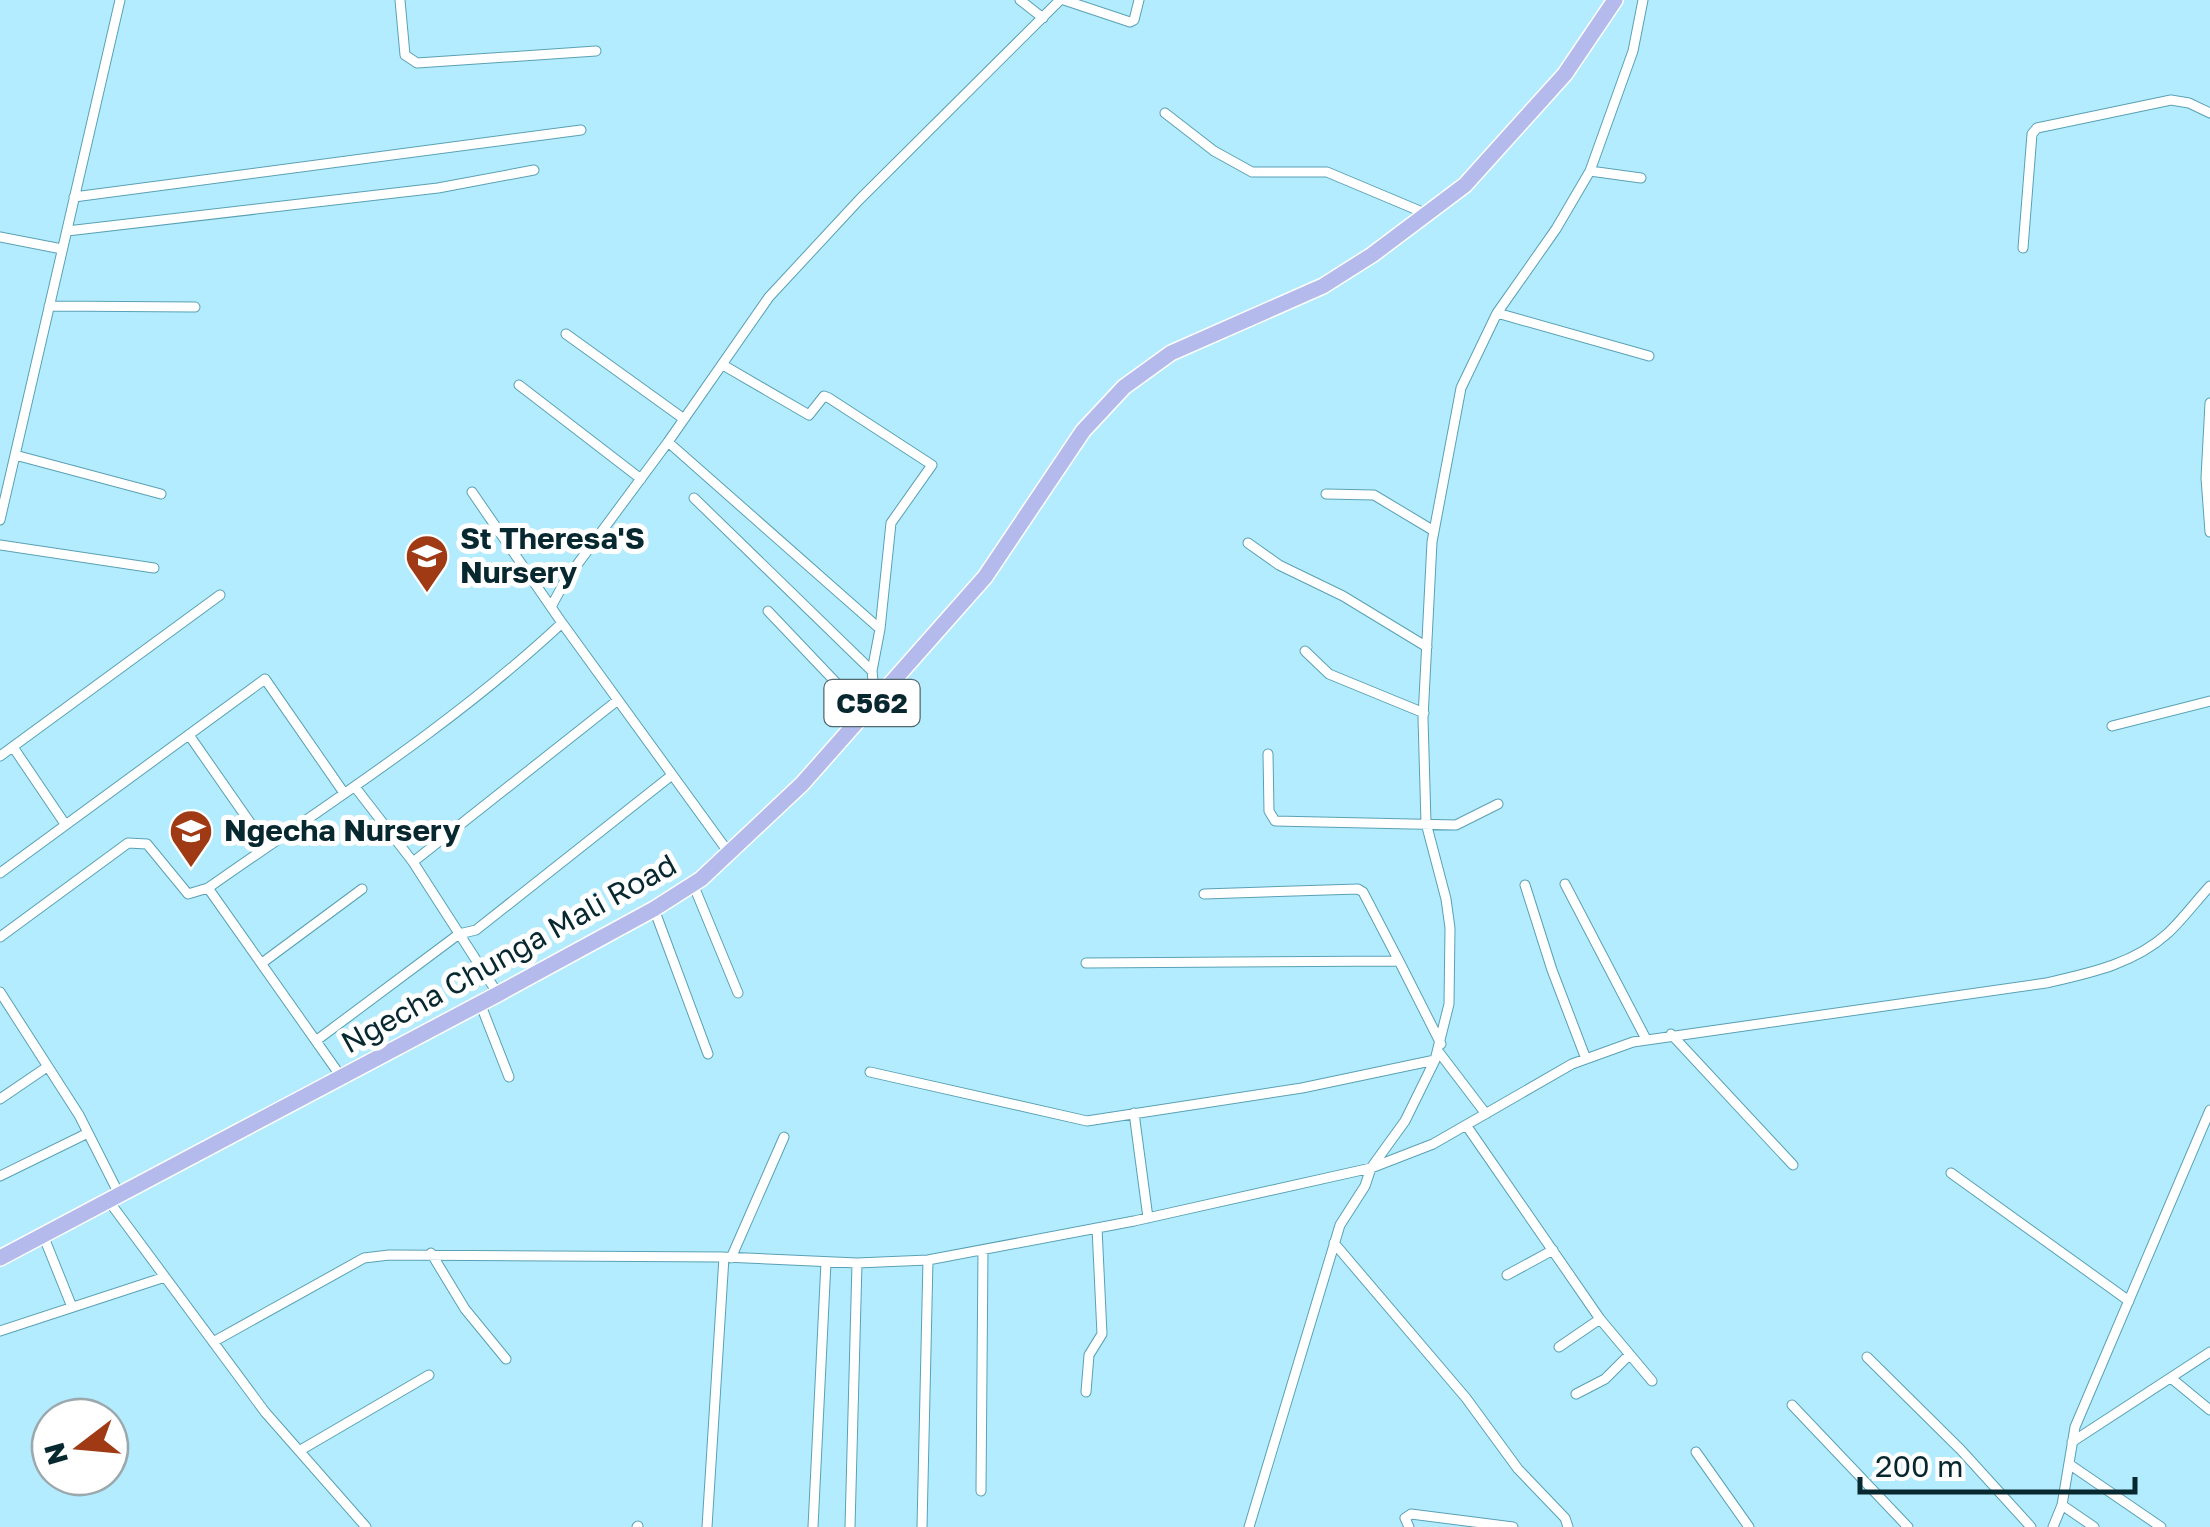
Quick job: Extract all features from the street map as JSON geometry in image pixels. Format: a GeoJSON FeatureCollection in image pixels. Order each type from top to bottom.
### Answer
{"type":"FeatureCollection","features":[{"type":"Feature","properties":{"kind":"main road","name":"Ngecha Chunga Mali Road"},"geometry":{"type":"LineString","coordinates":[[0,1258],[480,1004],[693,884],[802,784],[986,577],[1083,431],[1124,387],[1171,353],[1323,286],[1372,255],[1465,185],[1565,74],[1615,0]]}},
{"type":"Feature","properties":{"kind":"street"},"geometry":{"type":"LineString","coordinates":[[0,520],[120,0]]}},
{"type":"Feature","properties":{"kind":"street"},"geometry":{"type":"LineString","coordinates":[[400,0],[405,55],[417,63],[596,51]]}},
{"type":"Feature","properties":{"kind":"street"},"geometry":{"type":"LineString","coordinates":[[1020,0],[1043,18]]}},
{"type":"Feature","properties":{"kind":"street"},"geometry":{"type":"LineString","coordinates":[[551,607],[565,581],[786,277],[1062,0],[1130,22],[1140,0]]}},
{"type":"Feature","properties":{"kind":"street"},"geometry":{"type":"LineString","coordinates":[[1249,1527],[1340,1225],[1372,1168],[1405,1121],[1438,1052],[1449,1004],[1450,928],[1426,823],[1424,714],[1434,531],[1461,388],[1497,312],[1556,230],[1590,170],[1633,51],[1644,0]]}},
{"type":"Feature","properties":{"kind":"street"},"geometry":{"type":"LineString","coordinates":[[2022,248],[2032,134],[2037,128],[2074,117],[2172,100],[2210,113]]}},
{"type":"Feature","properties":{"kind":"street"},"geometry":{"type":"LineString","coordinates":[[1165,113],[1214,151],[1252,172],[1327,172],[1427,214]]}},
{"type":"Feature","properties":{"kind":"street"},"geometry":{"type":"LineString","coordinates":[[74,197],[581,130]]}},
{"type":"Feature","properties":{"kind":"street"},"geometry":{"type":"LineString","coordinates":[[66,232],[438,188],[534,170]]}},
{"type":"Feature","properties":{"kind":"street"},"geometry":{"type":"LineString","coordinates":[[1590,170],[1640,178]]}},
{"type":"Feature","properties":{"kind":"street"},"geometry":{"type":"LineString","coordinates":[[0,237],[62,249]]}},
{"type":"Feature","properties":{"kind":"street"},"geometry":{"type":"LineString","coordinates":[[49,306],[195,307]]}},
{"type":"Feature","properties":{"kind":"street"},"geometry":{"type":"LineString","coordinates":[[1497,312],[1648,356]]}},
{"type":"Feature","properties":{"kind":"street"},"geometry":{"type":"LineString","coordinates":[[566,334],[684,419]]}},
{"type":"Feature","properties":{"kind":"street"},"geometry":{"type":"LineString","coordinates":[[723,365],[810,415],[824,396],[829,398],[932,466],[891,523],[870,706]]}},
{"type":"Feature","properties":{"kind":"street"},"geometry":{"type":"LineString","coordinates":[[519,385],[641,479]]}},
{"type":"Feature","properties":{"kind":"street"},"geometry":{"type":"LineString","coordinates":[[2210,403],[2210,532]]}},
{"type":"Feature","properties":{"kind":"street"},"geometry":{"type":"LineString","coordinates":[[668,442],[880,629]]}},
{"type":"Feature","properties":{"kind":"street"},"geometry":{"type":"LineString","coordinates":[[15,455],[160,494]]}},
{"type":"Feature","properties":{"kind":"street"},"geometry":{"type":"LineString","coordinates":[[472,492],[729,853]]}},
{"type":"Feature","properties":{"kind":"street"},"geometry":{"type":"LineString","coordinates":[[1326,494],[1374,495],[1434,531]]}},
{"type":"Feature","properties":{"kind":"street"},"geometry":{"type":"LineString","coordinates":[[694,498],[872,671]]}},
{"type":"Feature","properties":{"kind":"street"},"geometry":{"type":"LineString","coordinates":[[1248,543],[1427,647]]}},
{"type":"Feature","properties":{"kind":"street"},"geometry":{"type":"LineString","coordinates":[[0,545],[154,568]]}},
{"type":"Feature","properties":{"kind":"street"},"geometry":{"type":"LineString","coordinates":[[0,756],[220,595]]}},
{"type":"Feature","properties":{"kind":"street"},"geometry":{"type":"LineString","coordinates":[[768,611],[870,706]]}},
{"type":"Feature","properties":{"kind":"street"},"geometry":{"type":"LineString","coordinates":[[0,936],[128,843],[147,844],[188,894],[208,888],[355,787],[512,670],[562,623]]}},
{"type":"Feature","properties":{"kind":"street"},"geometry":{"type":"LineString","coordinates":[[1305,651],[1330,674],[1424,714]]}},
{"type":"Feature","properties":{"kind":"street"},"geometry":{"type":"LineString","coordinates":[[0,873],[264,679],[270,682],[344,793]]}},
{"type":"Feature","properties":{"kind":"street"},"geometry":{"type":"LineString","coordinates":[[413,862],[618,700]]}},
{"type":"Feature","properties":{"kind":"street"},"geometry":{"type":"LineString","coordinates":[[2112,726],[2210,702]]}},
{"type":"Feature","properties":{"kind":"street"},"geometry":{"type":"LineString","coordinates":[[189,735],[267,847]]}},
{"type":"Feature","properties":{"kind":"street"},"geometry":{"type":"LineString","coordinates":[[13,748],[64,824]]}},
{"type":"Feature","properties":{"kind":"street"},"geometry":{"type":"LineString","coordinates":[[1268,754],[1269,811],[1275,821],[1456,825],[1498,804]]}},
{"type":"Feature","properties":{"kind":"street"},"geometry":{"type":"LineString","coordinates":[[317,1040],[459,934],[476,930],[672,775]]}},
{"type":"Feature","properties":{"kind":"street"},"geometry":{"type":"LineString","coordinates":[[355,787],[413,862],[498,994]]}},
{"type":"Feature","properties":{"kind":"street"},"geometry":{"type":"LineString","coordinates":[[693,884],[738,993]]}},
{"type":"Feature","properties":{"kind":"street"},"geometry":{"type":"LineString","coordinates":[[1565,884],[1646,1039]]}},
{"type":"Feature","properties":{"kind":"street"},"geometry":{"type":"LineString","coordinates":[[1525,885],[1586,1059]]}},
{"type":"Feature","properties":{"kind":"street"},"geometry":{"type":"LineString","coordinates":[[213,1342],[364,1258],[431,1253],[857,1263],[928,1260],[1148,1218],[1372,1168],[1433,1144],[1586,1059],[1646,1039],[2046,983],[2106,969],[2140,953],[2168,933],[2210,886]]}},
{"type":"Feature","properties":{"kind":"street"},"geometry":{"type":"LineString","coordinates":[[208,888],[342,1078]]}},
{"type":"Feature","properties":{"kind":"street"},"geometry":{"type":"LineString","coordinates":[[262,963],[362,889]]}},
{"type":"Feature","properties":{"kind":"street"},"geometry":{"type":"LineString","coordinates":[[1204,894],[1358,889],[1363,892],[1399,961],[1438,1052],[1486,1114]]}},
{"type":"Feature","properties":{"kind":"street"},"geometry":{"type":"LineString","coordinates":[[654,909],[708,1054]]}},
{"type":"Feature","properties":{"kind":"street"},"geometry":{"type":"LineString","coordinates":[[1086,962],[1399,961]]}},
{"type":"Feature","properties":{"kind":"street"},"geometry":{"type":"LineString","coordinates":[[0,992],[88,1133],[114,1197],[165,1277],[265,1412],[366,1527]]}},
{"type":"Feature","properties":{"kind":"street"},"geometry":{"type":"LineString","coordinates":[[480,1004],[508,1077]]}},
{"type":"Feature","properties":{"kind":"street"},"geometry":{"type":"LineString","coordinates":[[1670,1034],[1793,1165]]}},
{"type":"Feature","properties":{"kind":"street"},"geometry":{"type":"LineString","coordinates":[[870,1072],[1087,1121],[1302,1088],[1438,1052]]}},
{"type":"Feature","properties":{"kind":"street"},"geometry":{"type":"LineString","coordinates":[[0,1099],[46,1067]]}},
{"type":"Feature","properties":{"kind":"street"},"geometry":{"type":"LineString","coordinates":[[2054,1527],[2062,1505],[2072,1442],[2210,1110]]}},
{"type":"Feature","properties":{"kind":"street"},"geometry":{"type":"LineString","coordinates":[[1134,1113],[1148,1218]]}},
{"type":"Feature","properties":{"kind":"street"},"geometry":{"type":"LineString","coordinates":[[1466,1125],[1600,1320],[1652,1381]]}},
{"type":"Feature","properties":{"kind":"street"},"geometry":{"type":"LineString","coordinates":[[0,1176],[88,1133]]}},
{"type":"Feature","properties":{"kind":"street"},"geometry":{"type":"LineString","coordinates":[[707,1527],[728,1257],[784,1137]]}},
{"type":"Feature","properties":{"kind":"street"},"geometry":{"type":"LineString","coordinates":[[1952,1173],[2129,1301]]}},
{"type":"Feature","properties":{"kind":"street"},"geometry":{"type":"LineString","coordinates":[[1086,1392],[1089,1354],[1102,1334],[1097,1228]]}},
{"type":"Feature","properties":{"kind":"street"},"geometry":{"type":"LineString","coordinates":[[43,1235],[72,1307]]}},
{"type":"Feature","properties":{"kind":"street"},"geometry":{"type":"LineString","coordinates":[[1334,1243],[1466,1398],[1568,1527]]}},
{"type":"Feature","properties":{"kind":"street"},"geometry":{"type":"LineString","coordinates":[[982,1490],[983,1250]]}},
{"type":"Feature","properties":{"kind":"street"},"geometry":{"type":"LineString","coordinates":[[1507,1275],[1553,1250]]}},
{"type":"Feature","properties":{"kind":"street"},"geometry":{"type":"LineString","coordinates":[[431,1253],[465,1309],[506,1359]]}},
{"type":"Feature","properties":{"kind":"street"},"geometry":{"type":"LineString","coordinates":[[922,1527],[928,1260]]}},
{"type":"Feature","properties":{"kind":"street"},"geometry":{"type":"LineString","coordinates":[[814,1527],[826,1262]]}},
{"type":"Feature","properties":{"kind":"street"},"geometry":{"type":"LineString","coordinates":[[850,1527],[857,1263]]}},
{"type":"Feature","properties":{"kind":"street"},"geometry":{"type":"LineString","coordinates":[[0,1332],[165,1277]]}},
{"type":"Feature","properties":{"kind":"street"},"geometry":{"type":"LineString","coordinates":[[1559,1347],[1600,1320]]}},
{"type":"Feature","properties":{"kind":"street"},"geometry":{"type":"LineString","coordinates":[[2072,1442],[2210,1352]]}},
{"type":"Feature","properties":{"kind":"street"},"geometry":{"type":"LineString","coordinates":[[1576,1394],[1605,1379],[1629,1355]]}},
{"type":"Feature","properties":{"kind":"street"},"geometry":{"type":"LineString","coordinates":[[1866,1357],[1961,1450],[2031,1527]]}},
{"type":"Feature","properties":{"kind":"street"},"geometry":{"type":"LineString","coordinates":[[299,1451],[428,1375]]}},
{"type":"Feature","properties":{"kind":"street"},"geometry":{"type":"LineString","coordinates":[[2172,1378],[2210,1410]]}},
{"type":"Feature","properties":{"kind":"street"},"geometry":{"type":"LineString","coordinates":[[1792,1405],[1908,1527]]}},
{"type":"Feature","properties":{"kind":"street"},"geometry":{"type":"LineString","coordinates":[[1696,1452],[1749,1527]]}},
{"type":"Feature","properties":{"kind":"street"},"geometry":{"type":"LineString","coordinates":[[2069,1464],[2161,1527]]}},
{"type":"Feature","properties":{"kind":"street"},"geometry":{"type":"LineString","coordinates":[[2062,1505],[2094,1527]]}},
{"type":"Feature","properties":{"kind":"street"},"geometry":{"type":"LineString","coordinates":[[1410,1527],[1406,1518],[1411,1514],[1513,1527]]}},
{"type":"Feature","properties":{"kind":"place","name":"St Theresa'S Nursery"},"geometry":{"type":"Point","coordinates":[427,594]}},
{"type":"Feature","properties":{"kind":"place","name":"Ngecha Nursery"},"geometry":{"type":"Point","coordinates":[191,869]}}]}
